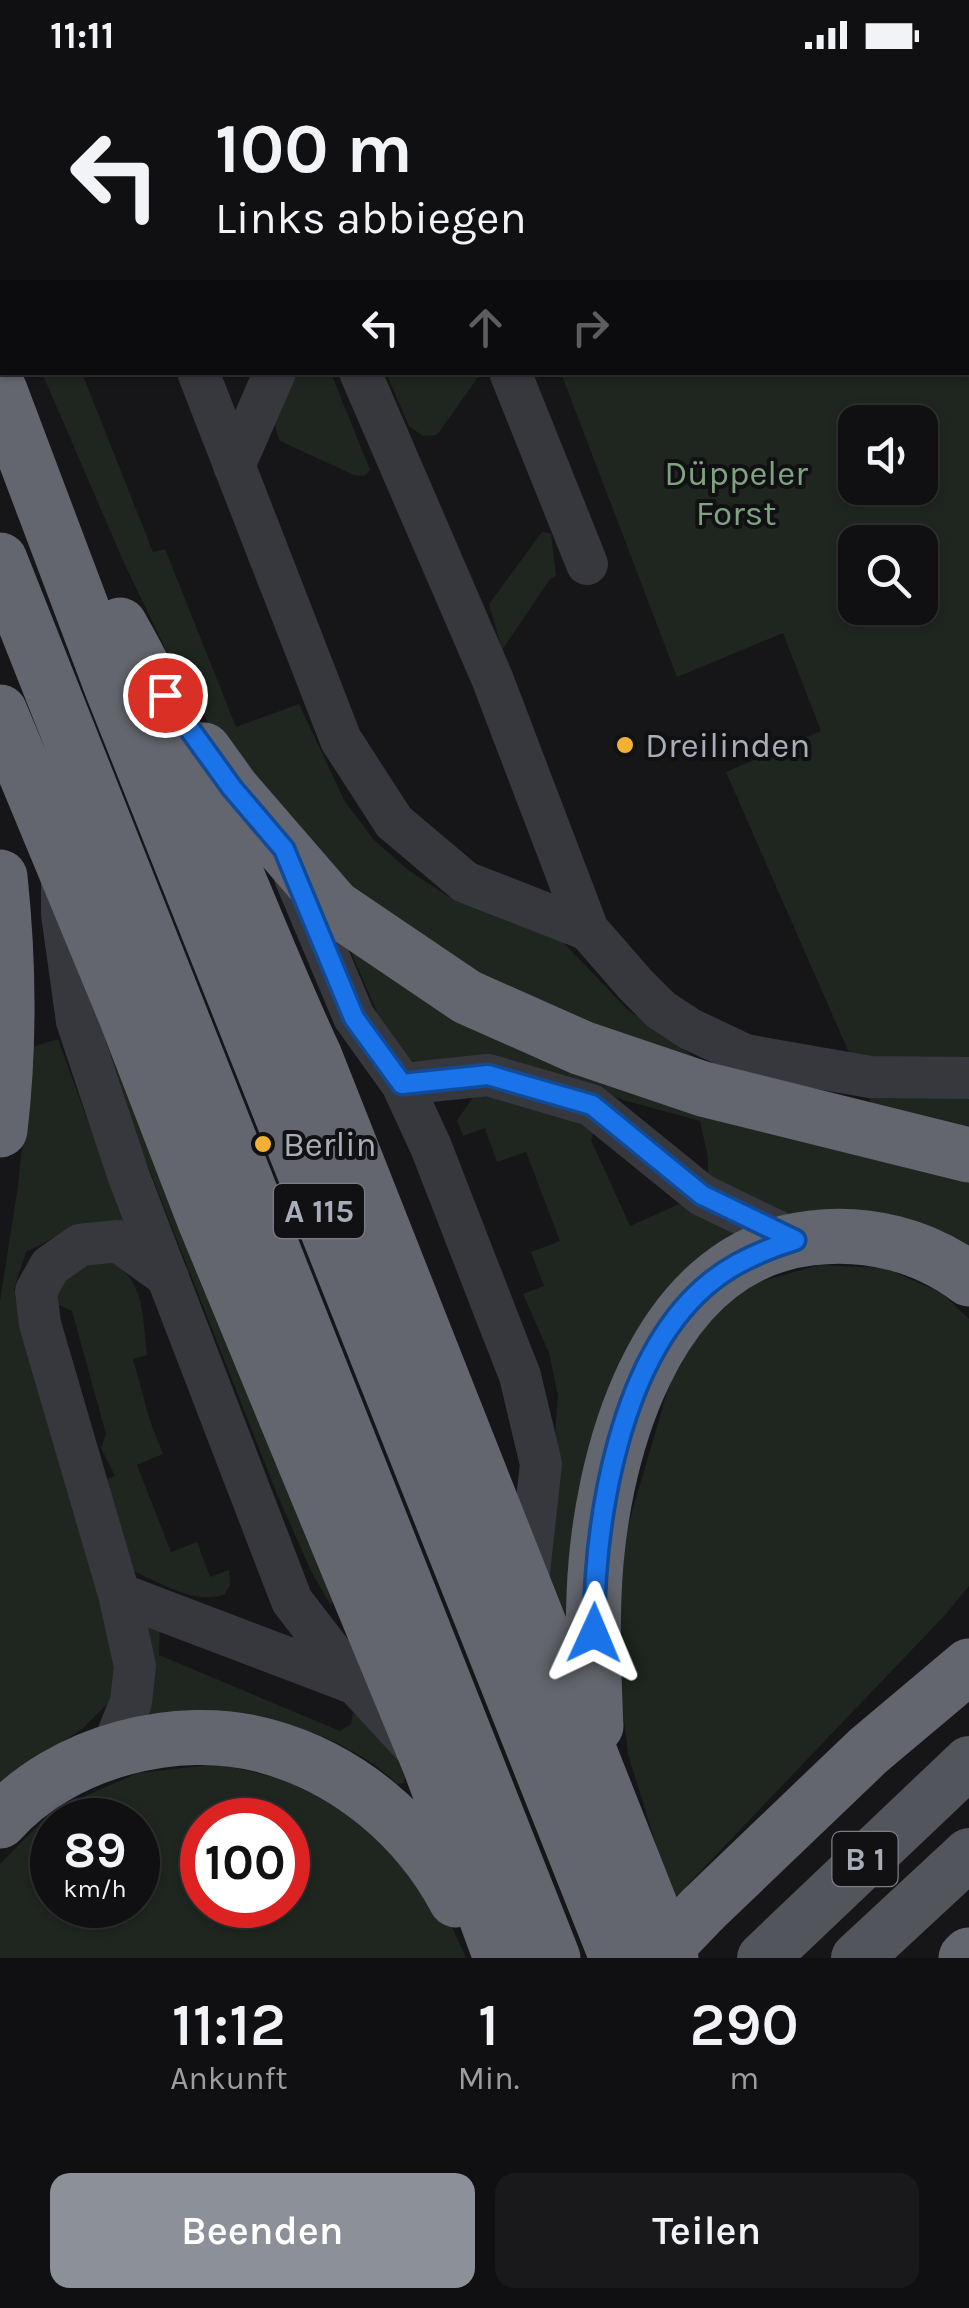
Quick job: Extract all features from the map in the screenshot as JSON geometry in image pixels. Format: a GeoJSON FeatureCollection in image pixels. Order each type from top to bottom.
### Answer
{"type":"FeatureCollection","features":[{"type":"Feature","properties":{"kind":"highway","name":"A 115"},"geometry":{"type":"LineString","coordinates":[[0,391],[112,688],[617,1958]]}},
{"type":"Feature","properties":{"kind":"highway"},"geometry":{"type":"LineString","coordinates":[[28,461],[142,664],[315,1057],[672,1958]]}},
{"type":"Feature","properties":{"kind":"highway","name":"A 115"},"geometry":{"type":"LineString","coordinates":[[0,560],[552,1958]]}},
{"type":"Feature","properties":{"kind":"highway"},"geometry":{"type":"LineString","coordinates":[[142,664],[232,788],[334,906],[467,997],[582,1048],[703,1089],[969,1156]]}},
{"type":"Feature","properties":{"kind":"highway"},"geometry":{"type":"LineString","coordinates":[[0,712],[430,1765],[502,1958]]}},
{"type":"Feature","properties":{"kind":"highway"},"geometry":{"type":"LineString","coordinates":[[0,877],[7,940],[8,1038],[0,1130]]}},
{"type":"Feature","properties":{"kind":"highway"},"geometry":{"type":"LineString","coordinates":[[597,1763],[596,1565],[616,1452],[638,1388],[671,1325],[713,1280],[768,1249],[795,1240],[848,1236],[905,1245],[944,1262],[969,1279]]}},
{"type":"Feature","properties":{"kind":"highway"},"geometry":{"type":"LineString","coordinates":[[868,1751],[969,1635]]}},
{"type":"Feature","properties":{"kind":"highway"},"geometry":{"type":"LineString","coordinates":[[656,1958],[868,1751],[969,1666]]}},
{"type":"Feature","properties":{"kind":"highway"},"geometry":{"type":"LineString","coordinates":[[0,1822],[37,1788],[111,1750],[150,1742],[230,1740],[267,1746],[321,1769],[376,1803],[414,1836],[438,1867],[484,1958]]}},
{"type":"Feature","properties":{"kind":"main road","name":"B 1"},"geometry":{"type":"LineString","coordinates":[[764,1958],[969,1762]]}},
{"type":"Feature","properties":{"kind":"main road","name":"B 1"},"geometry":{"type":"LineString","coordinates":[[857,1958],[969,1854]]}},
{"type":"Feature","properties":{"kind":"lane"},"geometry":{"type":"LineString","coordinates":[[199,375],[342,740],[394,822],[465,882],[588,930]]}},
{"type":"Feature","properties":{"kind":"lane"},"geometry":{"type":"LineString","coordinates":[[234,466],[273,375]]}},
{"type":"Feature","properties":{"kind":"lane"},"geometry":{"type":"LineString","coordinates":[[361,375],[492,678],[588,930],[660,1010],[690,1029],[746,1054],[870,1077],[969,1078]]}},
{"type":"Feature","properties":{"kind":"lane"},"geometry":{"type":"LineString","coordinates":[[511,375],[587,564]]}},
{"type":"Feature","properties":{"kind":"lane"},"geometry":{"type":"LineString","coordinates":[[284,849],[354,1018],[402,1084],[432,1148],[520,1376],[540,1464],[527,1590]]}},
{"type":"Feature","properties":{"kind":"lane"},"geometry":{"type":"LineString","coordinates":[[62,858],[62,914],[78,1021],[130,1177],[292,1600],[356,1684],[430,1765]]}},
{"type":"Feature","properties":{"kind":"lane"},"geometry":{"type":"LineString","coordinates":[[402,1084],[488,1075],[592,1105],[702,1195],[795,1240]]}},
{"type":"Feature","properties":{"kind":"lane"},"geometry":{"type":"LineString","coordinates":[[111,1750],[131,1702],[135,1666],[119,1594],[40,1324],[36,1291],[50,1266],[80,1245],[118,1241],[168,1278]]}},
{"type":"Feature","properties":{"kind":"lane"},"geometry":{"type":"LineString","coordinates":[[119,1594],[356,1684]]}},
{"type":"Feature","properties":{"kind":"green space"},"geometry":{"type":"Polygon","coordinates":[[[43,375],[83,375],[153,552],[165,549],[236,727],[299,704],[344,800],[373,839],[408,870],[449,897],[561,940],[627,1009],[707,1066],[547,1013],[470,974],[336,877],[218,739],[168,654],[43,375]]]}},
{"type":"Feature","properties":{"kind":"green space"},"geometry":{"type":"Polygon","coordinates":[[[286,375],[332,375],[370,470],[364,476],[354,475],[280,441],[275,415],[286,375]]]}},
{"type":"Feature","properties":{"kind":"green space"},"geometry":{"type":"Polygon","coordinates":[[[387,375],[480,375],[437,435],[423,436],[409,426],[387,375]]]}},
{"type":"Feature","properties":{"kind":"green space","name":"Düppeler Forst"},"geometry":{"type":"Polygon","coordinates":[[[562,375],[969,375],[969,1134],[875,1112],[726,772],[821,731],[783,633],[677,677],[562,375]]]}},
{"type":"Feature","properties":{"kind":"green space"},"geometry":{"type":"Polygon","coordinates":[[[542,532],[551,533],[556,576],[550,579],[502,650],[489,604],[542,532]]]}},
{"type":"Feature","properties":{"kind":"green space"},"geometry":{"type":"Polygon","coordinates":[[[350,950],[790,1135],[969,1182],[969,1247],[785,1222],[708,1191],[708,1158],[700,1121],[513,1063],[489,1059],[407,1061],[393,1049],[350,950]]]}},
{"type":"Feature","properties":{"kind":"green space"},"geometry":{"type":"Polygon","coordinates":[[[98,1019],[334,1602],[330,1604],[277,1494],[109,1067],[98,1019]]]}},
{"type":"Feature","properties":{"kind":"green space"},"geometry":{"type":"Polygon","coordinates":[[[58,1039],[128,1231],[63,1233],[26,1252],[14,1289],[23,1336],[116,1655],[112,1699],[82,1729],[0,1783],[0,1301],[18,1186],[32,1047],[58,1039]]]}},
{"type":"Feature","properties":{"kind":"green space"},"geometry":{"type":"Polygon","coordinates":[[[479,1089],[596,1126],[591,1140],[630,1226],[686,1201],[753,1234],[696,1261],[566,1625],[544,1573],[558,1396],[549,1353],[523,1294],[544,1286],[531,1252],[560,1241],[526,1152],[497,1162],[485,1128],[463,1136],[457,1120],[479,1089]]]}},
{"type":"Feature","properties":{"kind":"green space"},"geometry":{"type":"Polygon","coordinates":[[[102,1257],[127,1274],[142,1311],[147,1355],[133,1359],[163,1454],[137,1465],[171,1552],[197,1542],[210,1577],[229,1570],[230,1585],[225,1594],[187,1594],[123,1566],[99,1483],[115,1476],[101,1448],[106,1434],[72,1311],[49,1300],[50,1286],[102,1257]]]}},
{"type":"Feature","properties":{"kind":"green space"},"geometry":{"type":"Polygon","coordinates":[[[819,1265],[885,1268],[942,1293],[969,1319],[969,1586],[673,1900],[628,1754],[618,1667],[621,1550],[672,1375],[710,1313],[755,1283],[819,1265]]]}},
{"type":"Feature","properties":{"kind":"green space"},"geometry":{"type":"Polygon","coordinates":[[[139,1618],[160,1626],[159,1655],[340,1731],[351,1724],[353,1713],[384,1731],[405,1775],[404,1783],[397,1784],[370,1762],[336,1743],[282,1723],[235,1718],[142,1720],[139,1618]]]}},
{"type":"Feature","properties":{"kind":"green space"},"geometry":{"type":"Polygon","coordinates":[[[219,1764],[303,1784],[370,1820],[438,1896],[466,1958],[0,1958],[0,1864],[30,1833],[30,1928],[160,1928],[160,1798],[81,1798],[138,1773],[219,1764]]]}},
{"type":"Feature","properties":{"kind":"place","name":"Dreilinden"},"geometry":{"type":"Point","coordinates":[625,745]}},
{"type":"Feature","properties":{"kind":"place","name":"Berlin"},"geometry":{"type":"Point","coordinates":[263,1144]}},
{"type":"Feature","properties":{"kind":"route"},"geometry":{"type":"LineString","coordinates":[[165,695],[232,788],[284,849],[354,1018],[402,1084],[488,1075],[592,1105],[702,1195],[795,1240],[741,1262],[713,1280],[671,1325],[650,1361],[616,1452],[596,1565],[594,1633]]}}]}
